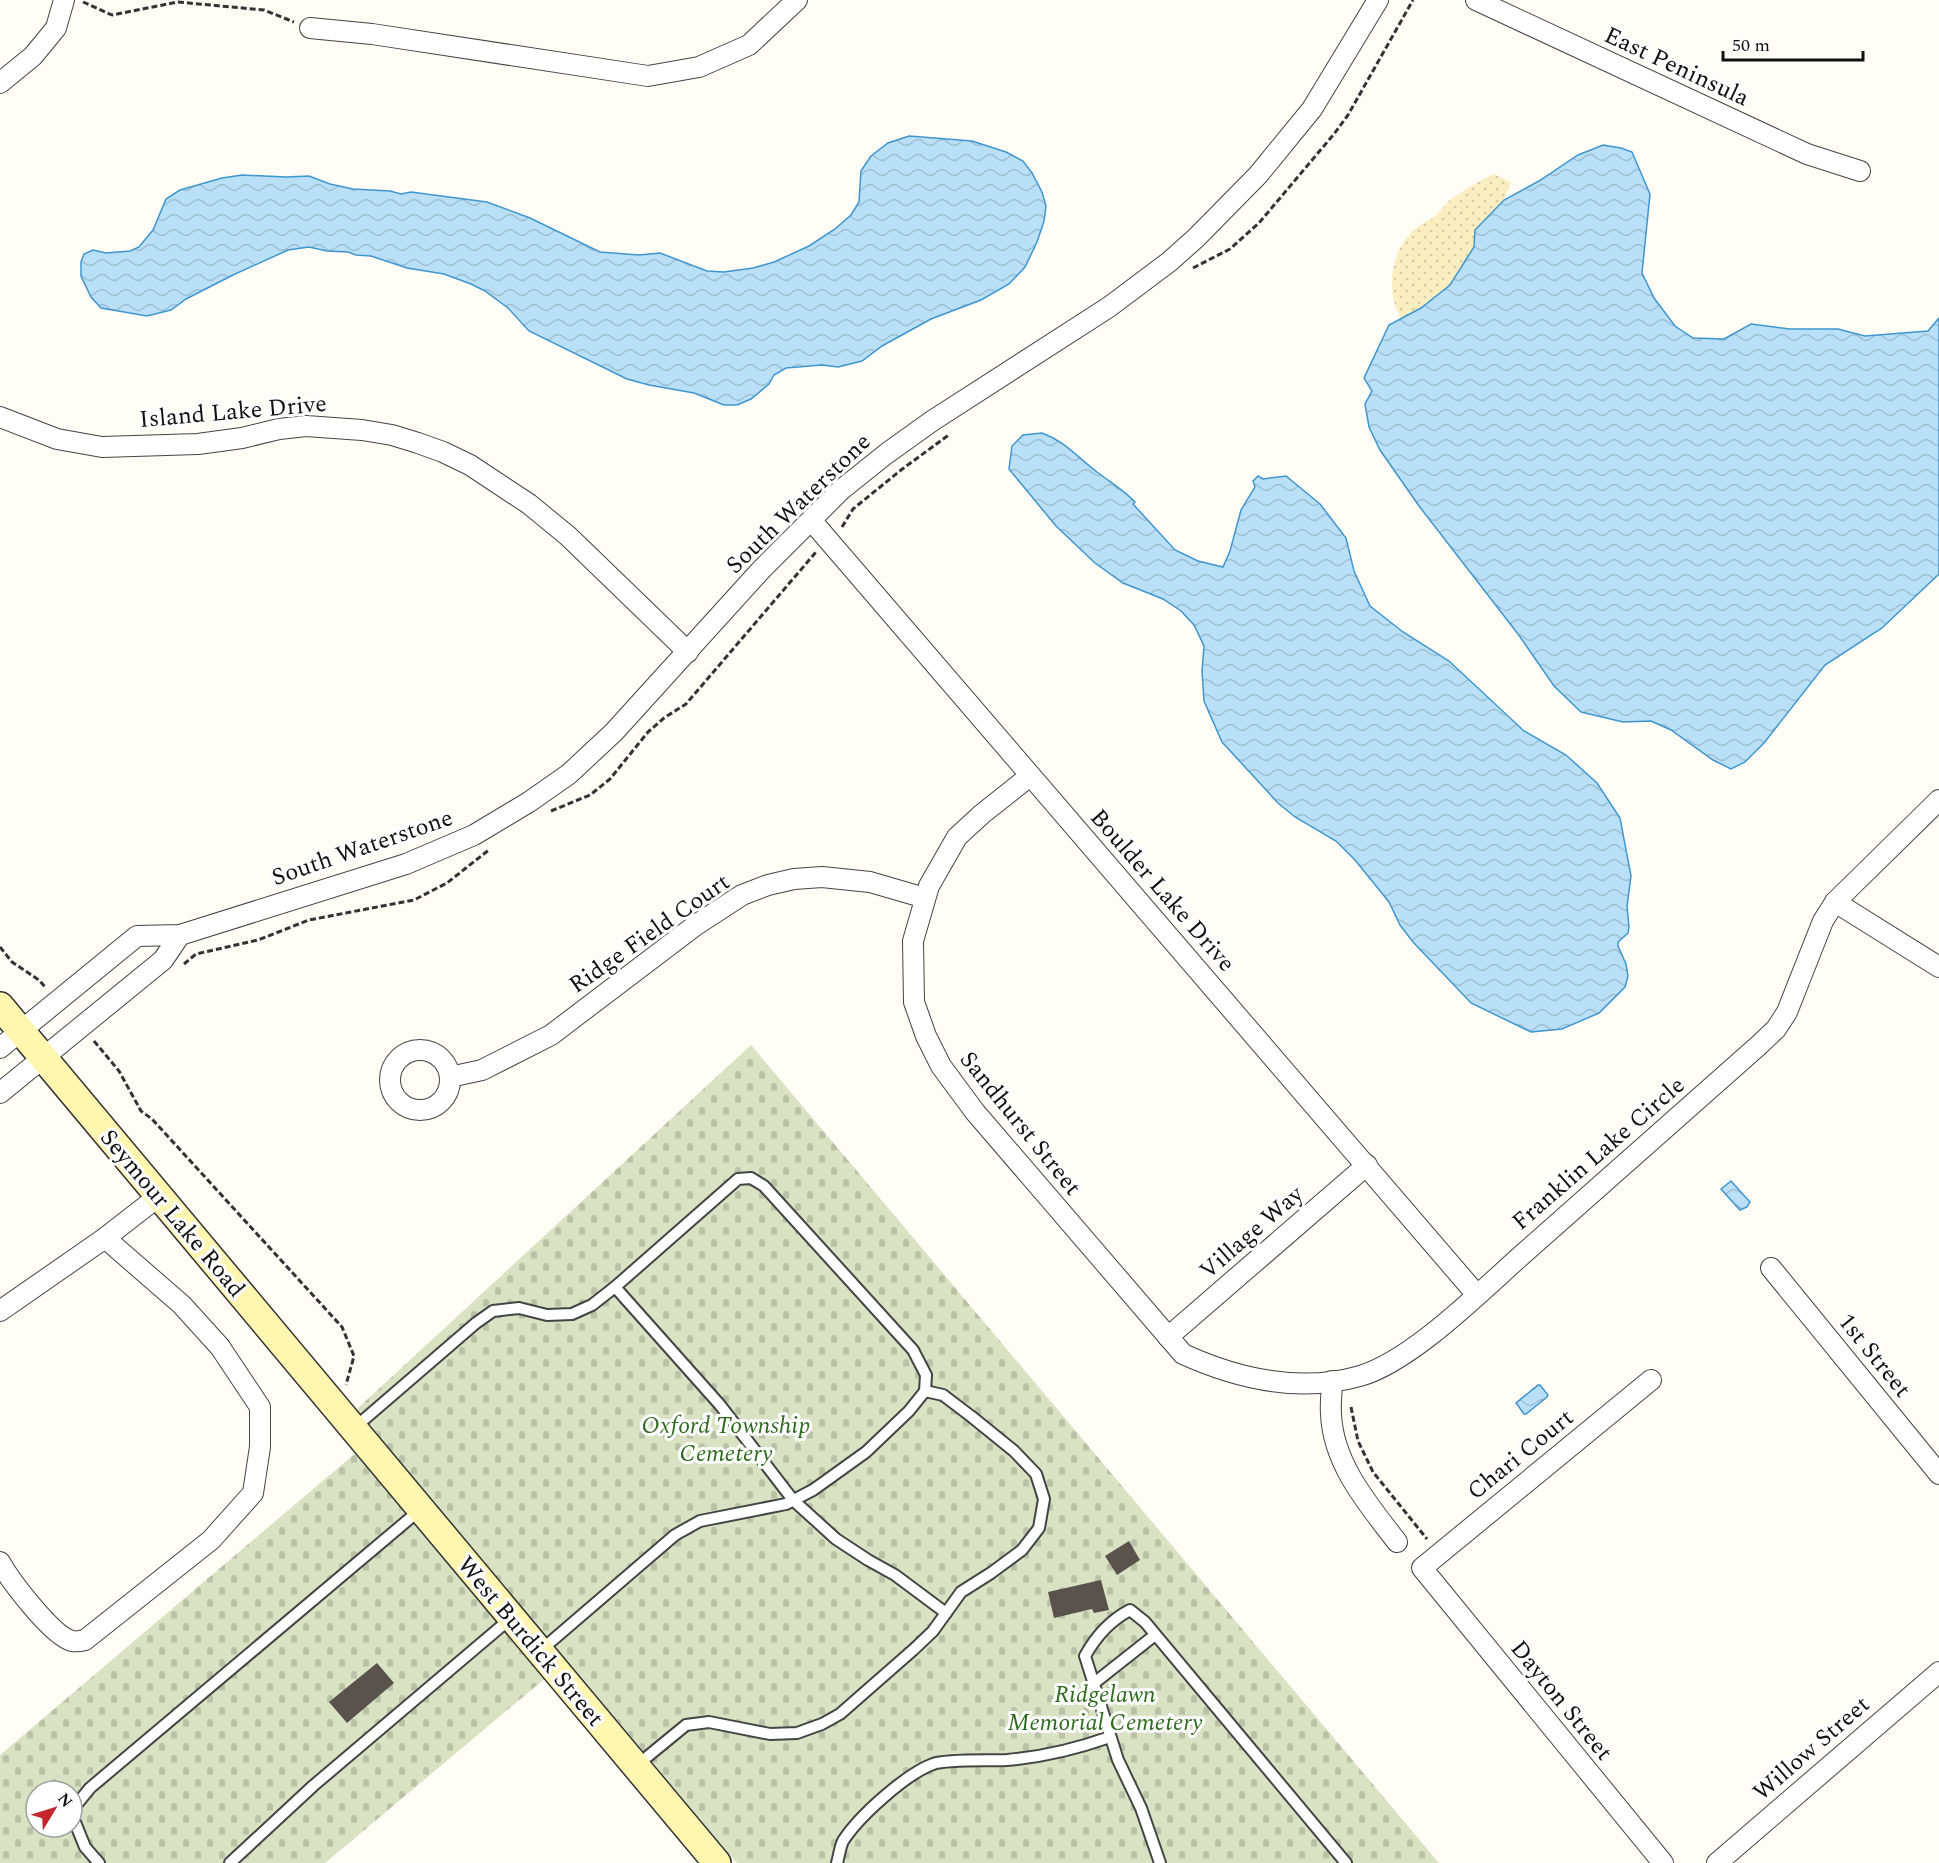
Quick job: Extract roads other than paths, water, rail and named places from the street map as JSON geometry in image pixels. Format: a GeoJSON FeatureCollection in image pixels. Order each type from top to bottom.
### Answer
{"type":"FeatureCollection","features":[{"type":"Feature","properties":{"kind":"street"},"geometry":{"type":"LineString","coordinates":[[0,84],[33,56],[56,28],[64,0]]}},
{"type":"Feature","properties":{"kind":"street"},"geometry":{"type":"LineString","coordinates":[[310,28],[372,34],[648,76],[699,67],[749,45],[798,0]]}},
{"type":"Feature","properties":{"kind":"street","name":"South Waterstone"},"geometry":{"type":"LineString","coordinates":[[0,1048],[137,936],[180,935],[406,864],[474,835],[529,802],[569,774],[614,732],[761,570],[842,490],[932,421],[1110,307],[1169,262],[1196,238],[1258,175],[1311,110],[1378,0]]}},
{"type":"Feature","properties":{"kind":"street","name":"East Peninsula"},"geometry":{"type":"LineString","coordinates":[[1476,0],[1807,154],[1860,171]]}},
{"type":"Feature","properties":{"kind":"street","name":"Island Lake Drive"},"geometry":{"type":"LineString","coordinates":[[0,417],[57,439],[102,447],[198,444],[306,426],[362,430],[418,443],[470,465],[529,504],[568,536],[688,652]]}},
{"type":"Feature","properties":{"kind":"street","name":"Boulder Lake Drive"},"geometry":{"type":"LineString","coordinates":[[811,520],[1477,1295]]}},
{"type":"Feature","properties":{"kind":"street","name":"Sandhurst Street"},"geometry":{"type":"LineString","coordinates":[[1030,776],[957,837],[929,886],[925,898],[913,941],[915,1002],[926,1036],[941,1066],[975,1112],[1183,1354],[1213,1367],[1251,1379],[1299,1384],[1340,1380]]}},
{"type":"Feature","properties":{"kind":"street","name":"Franklin Lake Circle"},"geometry":{"type":"LineString","coordinates":[[1340,1380],[1360,1376],[1395,1361],[1477,1295],[1776,1029],[1787,1012],[1822,921],[1835,902],[1939,800]]}},
{"type":"Feature","properties":{"kind":"street","name":"Ridge Field Court"},"geometry":{"type":"LineString","coordinates":[[450,1077],[482,1070],[551,1035],[696,925],[742,895],[768,885],[794,879],[822,877],[870,882],[925,898]]}},
{"type":"Feature","properties":{"kind":"street"},"geometry":{"type":"LineString","coordinates":[[1835,902],[1939,967]]}},
{"type":"Feature","properties":{"kind":"street"},"geometry":{"type":"LineString","coordinates":[[0,1093],[163,960],[180,935]]}},
{"type":"Feature","properties":{"kind":"street","name":"Seymour Lake Road"},"geometry":{"type":"LineString","coordinates":[[0,1006],[349,1424]]}},
{"type":"Feature","properties":{"kind":"street","name":"Village Way"},"geometry":{"type":"LineString","coordinates":[[1168,1337],[1367,1165]]}},
{"type":"Feature","properties":{"kind":"street"},"geometry":{"type":"LineString","coordinates":[[0,1311],[105,1238],[159,1196]]}},
{"type":"Feature","properties":{"kind":"street"},"geometry":{"type":"LineString","coordinates":[[0,1562],[8,1576],[48,1624],[64,1638],[74,1642],[85,1640],[211,1540],[253,1492],[260,1447],[260,1407],[220,1347],[182,1305],[105,1238]]}},
{"type":"Feature","properties":{"kind":"street","name":"1st Street"},"geometry":{"type":"LineString","coordinates":[[1771,1268],[1939,1474]]}},
{"type":"Feature","properties":{"kind":"street"},"geometry":{"type":"LineString","coordinates":[[1340,1380],[1331,1415],[1337,1443],[1357,1490],[1397,1542]]}},
{"type":"Feature","properties":{"kind":"street","name":"Chari Court"},"geometry":{"type":"LineString","coordinates":[[1422,1568],[1651,1380]]}},
{"type":"Feature","properties":{"kind":"street","name":"West Burdick Street"},"geometry":{"type":"LineString","coordinates":[[349,1424],[717,1863]]}},
{"type":"Feature","properties":{"kind":"street","name":"Dayton Street"},"geometry":{"type":"LineString","coordinates":[[1422,1568],[1663,1863]]}},
{"type":"Feature","properties":{"kind":"street","name":"Willow Street"},"geometry":{"type":"LineString","coordinates":[[1717,1863],[1939,1672]]}},
{"type":"Feature","properties":{"kind":"lane"},"geometry":{"type":"LineString","coordinates":[[349,1424],[493,1311],[519,1308],[547,1315],[572,1314],[592,1305],[738,1179],[751,1178],[764,1186],[913,1350],[926,1375],[925,1391],[909,1411],[866,1452],[813,1490],[786,1504],[700,1521],[675,1535],[540,1652]]}},
{"type":"Feature","properties":{"kind":"lane"},"geometry":{"type":"LineString","coordinates":[[615,1287],[720,1405],[793,1500],[836,1539],[896,1575],[946,1613]]}},
{"type":"Feature","properties":{"kind":"lane"},"geometry":{"type":"LineString","coordinates":[[636,1766],[686,1725],[709,1722],[770,1734],[797,1733],[822,1724],[840,1714],[933,1631],[962,1592],[1022,1550],[1039,1528],[1044,1499],[1036,1474],[1014,1451],[943,1395],[925,1391]]}},
{"type":"Feature","properties":{"kind":"lane"},"geometry":{"type":"LineString","coordinates":[[84,1795],[421,1509]]}},
{"type":"Feature","properties":{"kind":"lane"},"geometry":{"type":"LineString","coordinates":[[1160,1863],[1141,1808],[1118,1760],[1085,1656],[1096,1636],[1119,1616],[1130,1610],[1145,1622],[1346,1863]]}},
{"type":"Feature","properties":{"kind":"lane"},"geometry":{"type":"LineString","coordinates":[[230,1863],[313,1786],[511,1618]]}},
{"type":"Feature","properties":{"kind":"lane"},"geometry":{"type":"LineString","coordinates":[[1093,1684],[1155,1635]]}},
{"type":"Feature","properties":{"kind":"lane"},"geometry":{"type":"LineString","coordinates":[[837,1863],[842,1843],[857,1822],[916,1773],[935,1763],[1043,1756],[1083,1747],[1110,1737]]}},
{"type":"Feature","properties":{"kind":"lane"},"geometry":{"type":"LineString","coordinates":[[82,1839],[85,1847],[99,1863]]}},
{"type":"Feature","properties":{"kind":"water"},"geometry":{"type":"Polygon","coordinates":[[[909,136],[972,141],[1006,152],[1023,161],[1042,192],[1046,206],[1037,242],[1025,267],[1009,284],[981,300],[931,319],[882,346],[862,361],[838,367],[822,365],[786,368],[774,375],[769,384],[751,399],[737,405],[724,405],[694,393],[627,379],[529,331],[508,308],[471,284],[444,274],[407,268],[371,256],[309,247],[288,250],[186,299],[171,310],[147,316],[101,308],[91,297],[81,276],[81,262],[84,254],[93,250],[106,253],[130,251],[139,247],[153,230],[166,199],[180,190],[242,175],[309,176],[353,189],[390,191],[401,194],[411,192],[487,202],[530,218],[600,252],[639,255],[660,253],[707,271],[724,272],[753,268],[774,262],[809,246],[835,229],[851,215],[859,202],[861,171],[871,156],[888,143],[909,136]]]}},
{"type":"Feature","properties":{"kind":"water"},"geometry":{"type":"Polygon","coordinates":[[[1603,145],[1632,152],[1650,194],[1642,273],[1654,298],[1675,326],[1693,338],[1724,339],[1751,324],[1790,329],[1838,329],[1865,336],[1928,331],[1939,318],[1939,574],[1882,628],[1825,665],[1764,743],[1745,762],[1731,769],[1713,760],[1671,730],[1651,721],[1623,722],[1581,712],[1554,686],[1518,634],[1419,506],[1380,450],[1369,427],[1365,404],[1372,391],[1364,378],[1389,325],[1421,308],[1450,285],[1474,247],[1475,230],[1504,200],[1539,181],[1578,155],[1603,145]]]}},
{"type":"Feature","properties":{"kind":"water"},"geometry":{"type":"Polygon","coordinates":[[[1042,433],[1064,445],[1126,494],[1175,550],[1198,561],[1223,567],[1230,551],[1241,510],[1255,487],[1253,481],[1258,476],[1263,479],[1286,476],[1320,504],[1346,538],[1354,571],[1370,606],[1403,632],[1449,661],[1524,731],[1566,755],[1597,783],[1620,818],[1631,876],[1627,906],[1628,933],[1618,942],[1628,976],[1625,987],[1599,1013],[1562,1029],[1531,1032],[1471,1003],[1413,942],[1400,925],[1389,902],[1355,860],[1336,841],[1295,817],[1278,803],[1222,742],[1204,701],[1202,671],[1204,646],[1194,625],[1181,611],[1163,599],[1123,583],[1095,563],[1056,526],[1009,469],[1012,446],[1023,435],[1042,433]]]}},
{"type":"Feature","properties":{"kind":"water"},"geometry":{"type":"Polygon","coordinates":[[[1731,1181],[1750,1202],[1747,1207],[1740,1210],[1721,1189],[1731,1181]]]}},
{"type":"Feature","properties":{"kind":"water"},"geometry":{"type":"Polygon","coordinates":[[[1538,1385],[1548,1395],[1524,1414],[1516,1403],[1538,1385]]]}},
{"type":"Feature","properties":{"kind":"park label","name":"Oxford Township Cemetery"},"geometry":{"type":"Point","coordinates":[726,1439]}},
{"type":"Feature","properties":{"kind":"park label","name":"Ridgelawn Memorial Cemetery"},"geometry":{"type":"Point","coordinates":[1105,1708]}}]}
